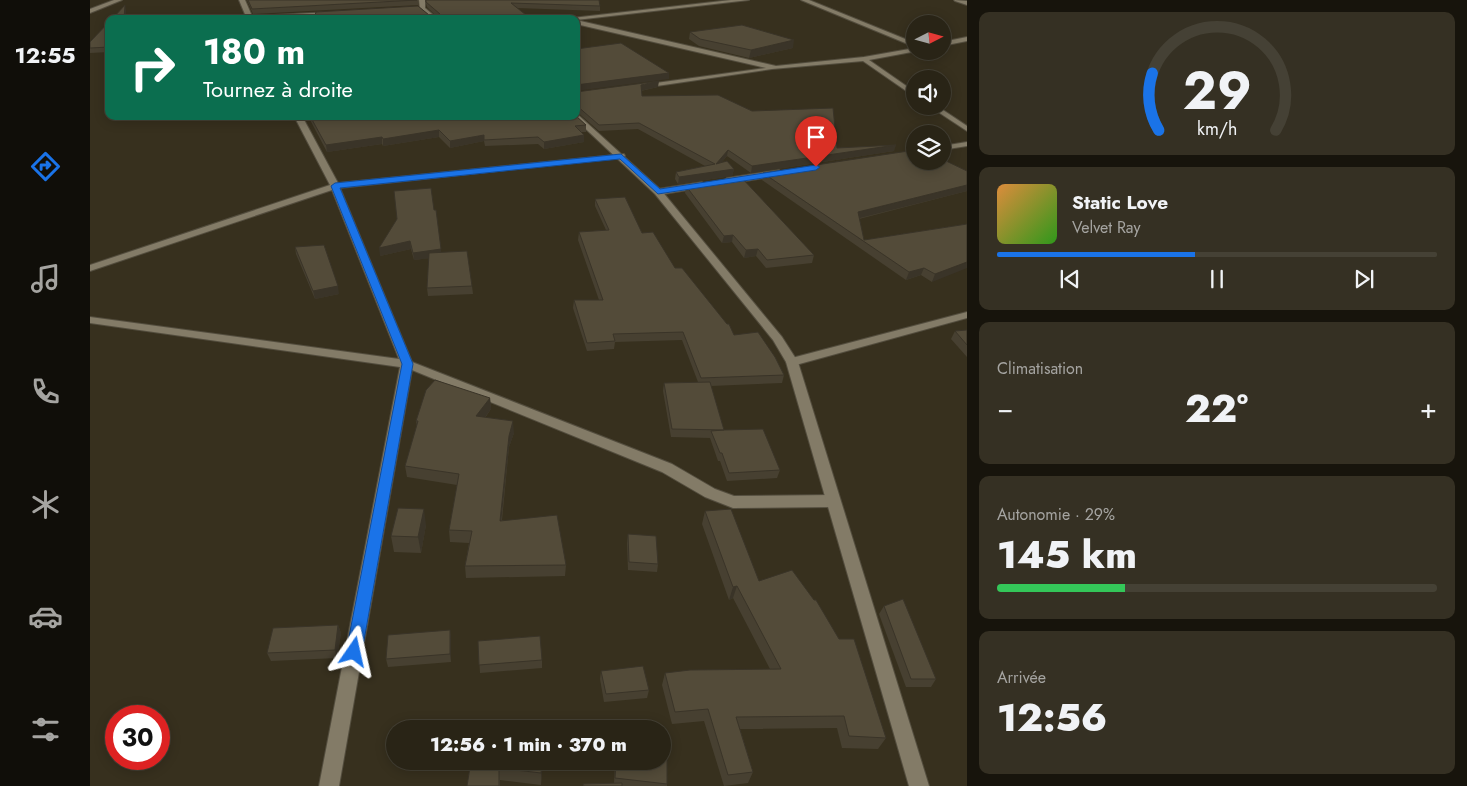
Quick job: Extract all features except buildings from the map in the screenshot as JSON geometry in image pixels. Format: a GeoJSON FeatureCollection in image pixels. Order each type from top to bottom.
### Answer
{"type":"FeatureCollection","features":[{"type":"Feature","properties":{"kind":"street"},"geometry":{"type":"LineString","coordinates":[[90,11],[119,0]]}},
{"type":"Feature","properties":{"kind":"street"},"geometry":{"type":"LineString","coordinates":[[242,0],[248,15]]}},
{"type":"Feature","properties":{"kind":"street"},"geometry":{"type":"LineString","coordinates":[[422,0],[422,9]]}},
{"type":"Feature","properties":{"kind":"street"},"geometry":{"type":"LineString","coordinates":[[580,18],[746,0]]}},
{"type":"Feature","properties":{"kind":"street"},"geometry":{"type":"LineString","coordinates":[[804,0],[906,41]]}},
{"type":"Feature","properties":{"kind":"street"},"geometry":{"type":"LineString","coordinates":[[957,0],[967,3]]}},
{"type":"Feature","properties":{"kind":"street"},"geometry":{"type":"LineString","coordinates":[[412,10],[422,9],[430,15]]}},
{"type":"Feature","properties":{"kind":"street"},"geometry":{"type":"LineString","coordinates":[[301,15],[336,13]]}},
{"type":"Feature","properties":{"kind":"street"},"geometry":{"type":"LineString","coordinates":[[580,23],[776,68]]}},
{"type":"Feature","properties":{"kind":"street"},"geometry":{"type":"LineString","coordinates":[[951,42],[967,39]]}},
{"type":"Feature","properties":{"kind":"street"},"geometry":{"type":"LineString","coordinates":[[634,87],[776,68],[864,59],[906,52]]}},
{"type":"Feature","properties":{"kind":"street"},"geometry":{"type":"LineString","coordinates":[[864,59],[906,89]]}},
{"type":"Feature","properties":{"kind":"street"},"geometry":{"type":"LineString","coordinates":[[946,115],[967,129]]}},
{"type":"Feature","properties":{"kind":"street"},"geometry":{"type":"LineString","coordinates":[[580,119],[658,192],[778,339],[792,362],[920,786]]}},
{"type":"Feature","properties":{"kind":"street"},"geometry":{"type":"LineString","coordinates":[[300,120],[335,186],[407,364],[329,786]]}},
{"type":"Feature","properties":{"kind":"street"},"geometry":{"type":"LineString","coordinates":[[951,147],[967,144]]}},
{"type":"Feature","properties":{"kind":"street"},"geometry":{"type":"LineString","coordinates":[[90,268],[335,186],[621,156]]}},
{"type":"Feature","properties":{"kind":"street"},"geometry":{"type":"LineString","coordinates":[[717,182],[786,172]]}},
{"type":"Feature","properties":{"kind":"street"},"geometry":{"type":"LineString","coordinates":[[658,192],[708,184]]}},
{"type":"Feature","properties":{"kind":"street"},"geometry":{"type":"LineString","coordinates":[[792,362],[967,315]]}},
{"type":"Feature","properties":{"kind":"street"},"geometry":{"type":"LineString","coordinates":[[90,320],[407,364],[667,468],[710,493],[733,502],[833,501]]}},
{"type":"Feature","properties":{"kind":"route"},"geometry":{"type":"LineString","coordinates":[[354,652],[407,364],[335,186],[621,156],[658,192],[816,167]]}}]}
